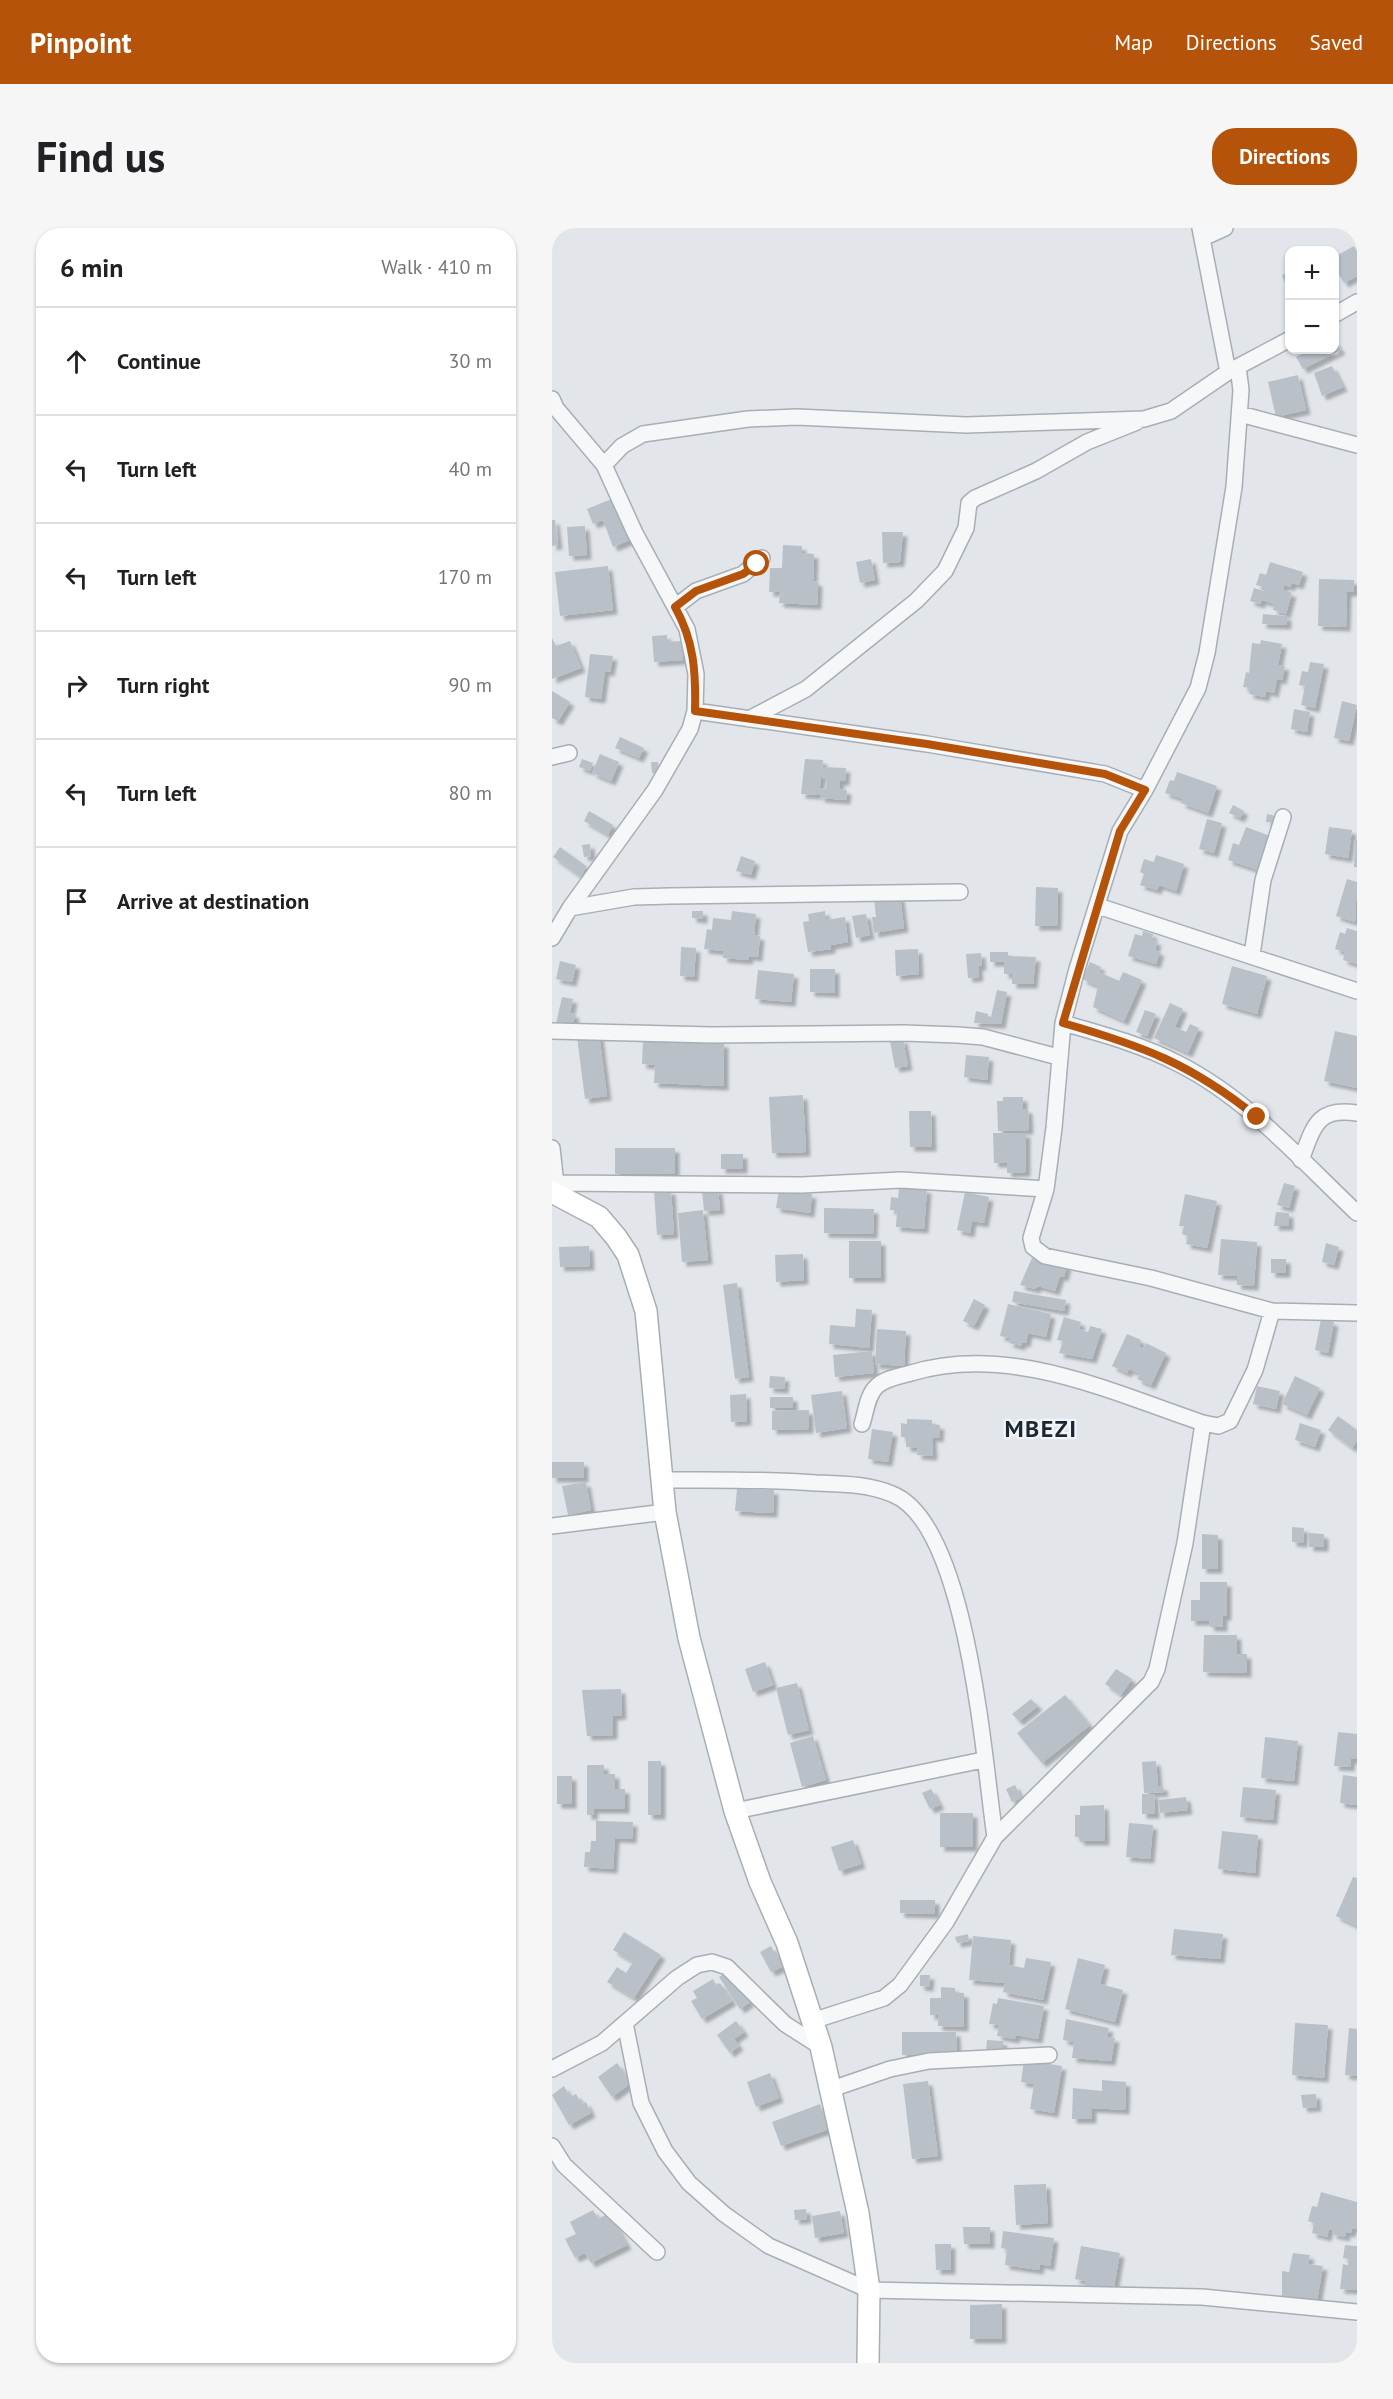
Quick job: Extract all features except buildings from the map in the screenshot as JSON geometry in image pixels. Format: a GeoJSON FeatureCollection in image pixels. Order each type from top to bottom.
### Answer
{"type":"FeatureCollection","features":[{"type":"Feature","properties":{"kind":"street"},"geometry":{"type":"LineString","coordinates":[[1226,228],[1201,233],[1233,370],[1241,390],[1233,498],[1207,653],[1198,688],[1145,790],[1120,831],[1063,1023],[1046,1189],[1031,1238],[1033,1247],[1045,1256],[1151,1278],[1272,1311],[1357,1313]]}},
{"type":"Feature","properties":{"kind":"street"},"geometry":{"type":"LineString","coordinates":[[1339,313],[1357,303]]}},
{"type":"Feature","properties":{"kind":"street"},"geometry":{"type":"LineString","coordinates":[[749,719],[806,689],[916,601],[945,571],[966,528],[969,503],[975,498],[1036,471],[1087,441],[1171,411],[1233,370],[1285,342]]}},
{"type":"Feature","properties":{"kind":"street"},"geometry":{"type":"LineString","coordinates":[[552,938],[570,908],[655,790],[690,729],[695,711],[696,674],[687,629],[635,533],[604,465],[553,405]]}},
{"type":"Feature","properties":{"kind":"street"},"geometry":{"type":"LineString","coordinates":[[1240,414],[1357,444]]}},
{"type":"Feature","properties":{"kind":"street"},"geometry":{"type":"LineString","coordinates":[[604,465],[622,446],[643,434],[748,419],[797,417],[966,425],[1144,419]]}},
{"type":"Feature","properties":{"kind":"street"},"geometry":{"type":"LineString","coordinates":[[675,607],[696,591],[743,574],[762,558]]}},
{"type":"Feature","properties":{"kind":"street"},"geometry":{"type":"LineString","coordinates":[[695,711],[1094,772],[1145,790]]}},
{"type":"Feature","properties":{"kind":"street"},"geometry":{"type":"LineString","coordinates":[[552,757],[569,753]]}},
{"type":"Feature","properties":{"kind":"street"},"geometry":{"type":"LineString","coordinates":[[1251,955],[1263,880],[1282,817]]}},
{"type":"Feature","properties":{"kind":"street"},"geometry":{"type":"LineString","coordinates":[[570,908],[634,897],[960,892]]}},
{"type":"Feature","properties":{"kind":"street"},"geometry":{"type":"LineString","coordinates":[[1098,906],[1357,991]]}},
{"type":"Feature","properties":{"kind":"street"},"geometry":{"type":"LineString","coordinates":[[1063,1023],[1125,1041],[1178,1063],[1221,1088],[1257,1117],[1357,1212]]}},
{"type":"Feature","properties":{"kind":"street"},"geometry":{"type":"LineString","coordinates":[[552,1031],[712,1035],[903,1033],[983,1036],[1058,1057]]}},
{"type":"Feature","properties":{"kind":"street"},"geometry":{"type":"LineString","coordinates":[[1301,1160],[1317,1123],[1328,1112],[1341,1110],[1357,1113]]}},
{"type":"Feature","properties":{"kind":"street"},"geometry":{"type":"LineString","coordinates":[[552,1148],[555,1190]]}},
{"type":"Feature","properties":{"kind":"street"},"geometry":{"type":"LineString","coordinates":[[555,1190],[901,1180],[1046,1189]]}},
{"type":"Feature","properties":{"kind":"street"},"geometry":{"type":"LineString","coordinates":[[555,1190],[599,1217],[628,1255],[646,1311],[665,1512],[689,1638],[735,1811],[760,1882],[787,1943],[821,2047],[858,2212],[869,2290],[868,2363]]}},
{"type":"Feature","properties":{"kind":"street"},"geometry":{"type":"LineString","coordinates":[[862,1424],[876,1387],[886,1380],[940,1364],[983,1362],[1064,1376],[1218,1426],[1230,1421],[1255,1370],[1272,1311]]}},
{"type":"Feature","properties":{"kind":"street"},"geometry":{"type":"LineString","coordinates":[[813,2021],[884,1998],[900,1985],[946,1922],[995,1837],[1151,1682],[1157,1669],[1185,1544],[1203,1423]]}},
{"type":"Feature","properties":{"kind":"street"},"geometry":{"type":"LineString","coordinates":[[662,1480],[772,1480],[868,1486],[895,1494],[919,1513],[935,1542],[955,1590],[969,1645],[995,1837]]}},
{"type":"Feature","properties":{"kind":"street"},"geometry":{"type":"LineString","coordinates":[[552,1526],[665,1512]]}},
{"type":"Feature","properties":{"kind":"street"},"geometry":{"type":"LineString","coordinates":[[735,1811],[983,1760]]}},
{"type":"Feature","properties":{"kind":"street"},"geometry":{"type":"LineString","coordinates":[[552,2069],[602,2043],[677,1978],[697,1965],[712,1962],[727,1967],[785,2024],[821,2047]]}},
{"type":"Feature","properties":{"kind":"street"},"geometry":{"type":"LineString","coordinates":[[625,2023],[640,2103],[665,2151],[689,2183],[724,2214],[769,2246],[869,2290],[1202,2297],[1357,2312]]}},
{"type":"Feature","properties":{"kind":"street"},"geometry":{"type":"LineString","coordinates":[[829,2090],[890,2069],[930,2061],[1049,2055]]}},
{"type":"Feature","properties":{"kind":"street"},"geometry":{"type":"LineString","coordinates":[[552,2146],[564,2165],[657,2252]]}},
{"type":"Feature","properties":{"kind":"district","name":"MBEZI"},"geometry":{"type":"Point","coordinates":[1041,1429]}},
{"type":"Feature","properties":{"kind":"route"},"geometry":{"type":"LineString","coordinates":[[757,564],[743,574],[696,591],[675,607],[687,629],[693,651],[696,674],[695,711],[927,744],[1105,774],[1145,790],[1120,831],[1077,969],[1063,1023],[1125,1041],[1178,1063],[1221,1088],[1257,1117]]}}]}
